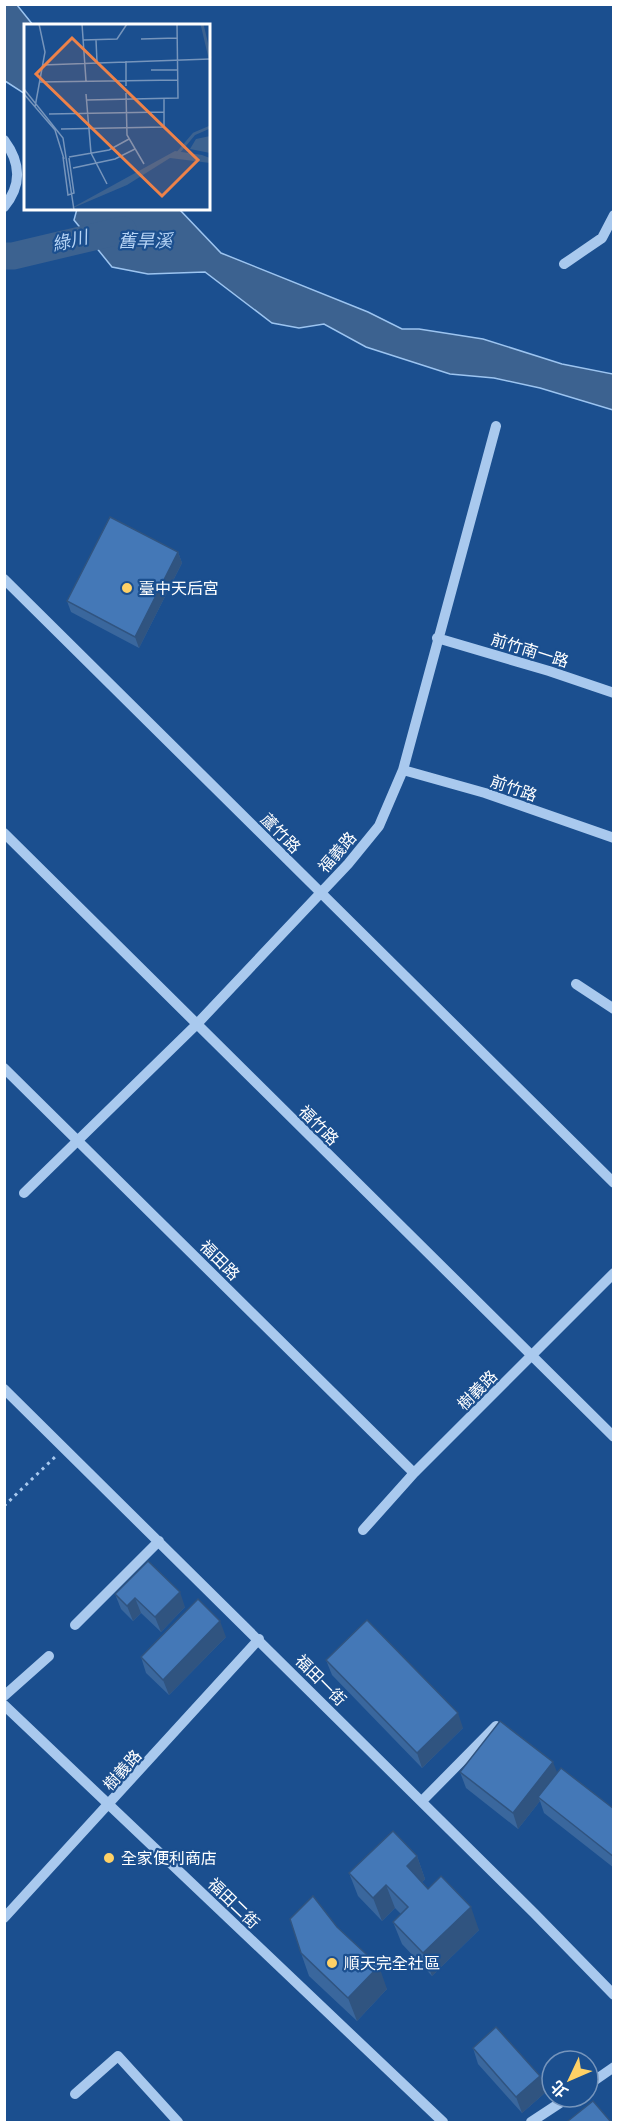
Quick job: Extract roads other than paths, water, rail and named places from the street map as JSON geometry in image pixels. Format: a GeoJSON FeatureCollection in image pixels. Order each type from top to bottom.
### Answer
{"type":"FeatureCollection","features":[{"type":"Feature","properties":{"kind":"street"},"geometry":{"type":"LineString","coordinates":[[4,140],[12,151],[19,171],[14,195],[4,207]]}},
{"type":"Feature","properties":{"kind":"street"},"geometry":{"type":"LineString","coordinates":[[564,264],[602,238],[614,215]]}},
{"type":"Feature","properties":{"kind":"street","name":"福義路"},"geometry":{"type":"LineString","coordinates":[[24,1193],[196,1025],[320,893],[379,826],[403,770],[496,426]]}},
{"type":"Feature","properties":{"kind":"street","name":"蘆竹路"},"geometry":{"type":"LineString","coordinates":[[4,579],[614,1183]]}},
{"type":"Feature","properties":{"kind":"street","name":"前竹南一路"},"geometry":{"type":"LineString","coordinates":[[437,638],[614,693]]}},
{"type":"Feature","properties":{"kind":"street","name":"前竹路"},"geometry":{"type":"LineString","coordinates":[[403,770],[485,794],[614,838]]}},
{"type":"Feature","properties":{"kind":"street","name":"福竹路"},"geometry":{"type":"LineString","coordinates":[[4,833],[614,1437]]}},
{"type":"Feature","properties":{"kind":"street"},"geometry":{"type":"LineString","coordinates":[[576,984],[614,1008]]}},
{"type":"Feature","properties":{"kind":"street","name":"福田路"},"geometry":{"type":"LineString","coordinates":[[4,1068],[414,1473]]}},
{"type":"Feature","properties":{"kind":"street","name":"樹義路"},"geometry":{"type":"LineString","coordinates":[[363,1530],[414,1473],[614,1273]]}},
{"type":"Feature","properties":{"kind":"street","name":"福田一街"},"geometry":{"type":"LineString","coordinates":[[4,1389],[259,1639],[614,1995]]}},
{"type":"Feature","properties":{"kind":"street"},"geometry":{"type":"LineString","coordinates":[[75,1625],[159,1541]]}},
{"type":"Feature","properties":{"kind":"street","name":"樹義路"},"geometry":{"type":"LineString","coordinates":[[4,1918],[110,1805],[259,1639]]}},
{"type":"Feature","properties":{"kind":"street"},"geometry":{"type":"LineString","coordinates":[[4,1696],[49,1656]]}},
{"type":"Feature","properties":{"kind":"street","name":"福田二街"},"geometry":{"type":"LineString","coordinates":[[4,1705],[443,2122]]}},
{"type":"Feature","properties":{"kind":"street"},"geometry":{"type":"LineString","coordinates":[[422,1801],[496,1726]]}},
{"type":"Feature","properties":{"kind":"street"},"geometry":{"type":"LineString","coordinates":[[75,2094],[118,2056],[178,2122]]}},
{"type":"Feature","properties":{"kind":"street"},"geometry":{"type":"LineString","coordinates":[[600,2077],[614,2067]]}},
{"type":"Feature","properties":{"kind":"street"},"geometry":{"type":"LineString","coordinates":[[531,2122],[551,2109]]}},
{"type":"Feature","properties":{"kind":"water"},"geometry":{"type":"Polygon","coordinates":[[[4,5],[17,5],[32,24],[24,24],[24,93],[5,81],[4,5]]]}},
{"type":"Feature","properties":{"kind":"water","name":"舊旱溪"},"geometry":{"type":"Polygon","coordinates":[[[77,210],[180,210],[221,253],[368,312],[402,329],[419,329],[483,339],[562,364],[613,374],[613,410],[540,388],[494,378],[450,374],[366,347],[324,324],[299,328],[272,323],[205,272],[148,274],[112,267],[74,220],[77,210]]]}},
{"type":"Feature","properties":{"kind":"waterway","name":"綠川"},"geometry":{"type":"LineString","coordinates":[[4,256],[13,256],[123,230]]}},
{"type":"Feature","properties":{"kind":"place","name":"臺中天后宮"},"geometry":{"type":"Point","coordinates":[127,588]}},
{"type":"Feature","properties":{"kind":"place","name":"全家便利商店"},"geometry":{"type":"Point","coordinates":[109,1858]}},
{"type":"Feature","properties":{"kind":"place","name":"順天完全社區"},"geometry":{"type":"Point","coordinates":[332,1963]}}]}
